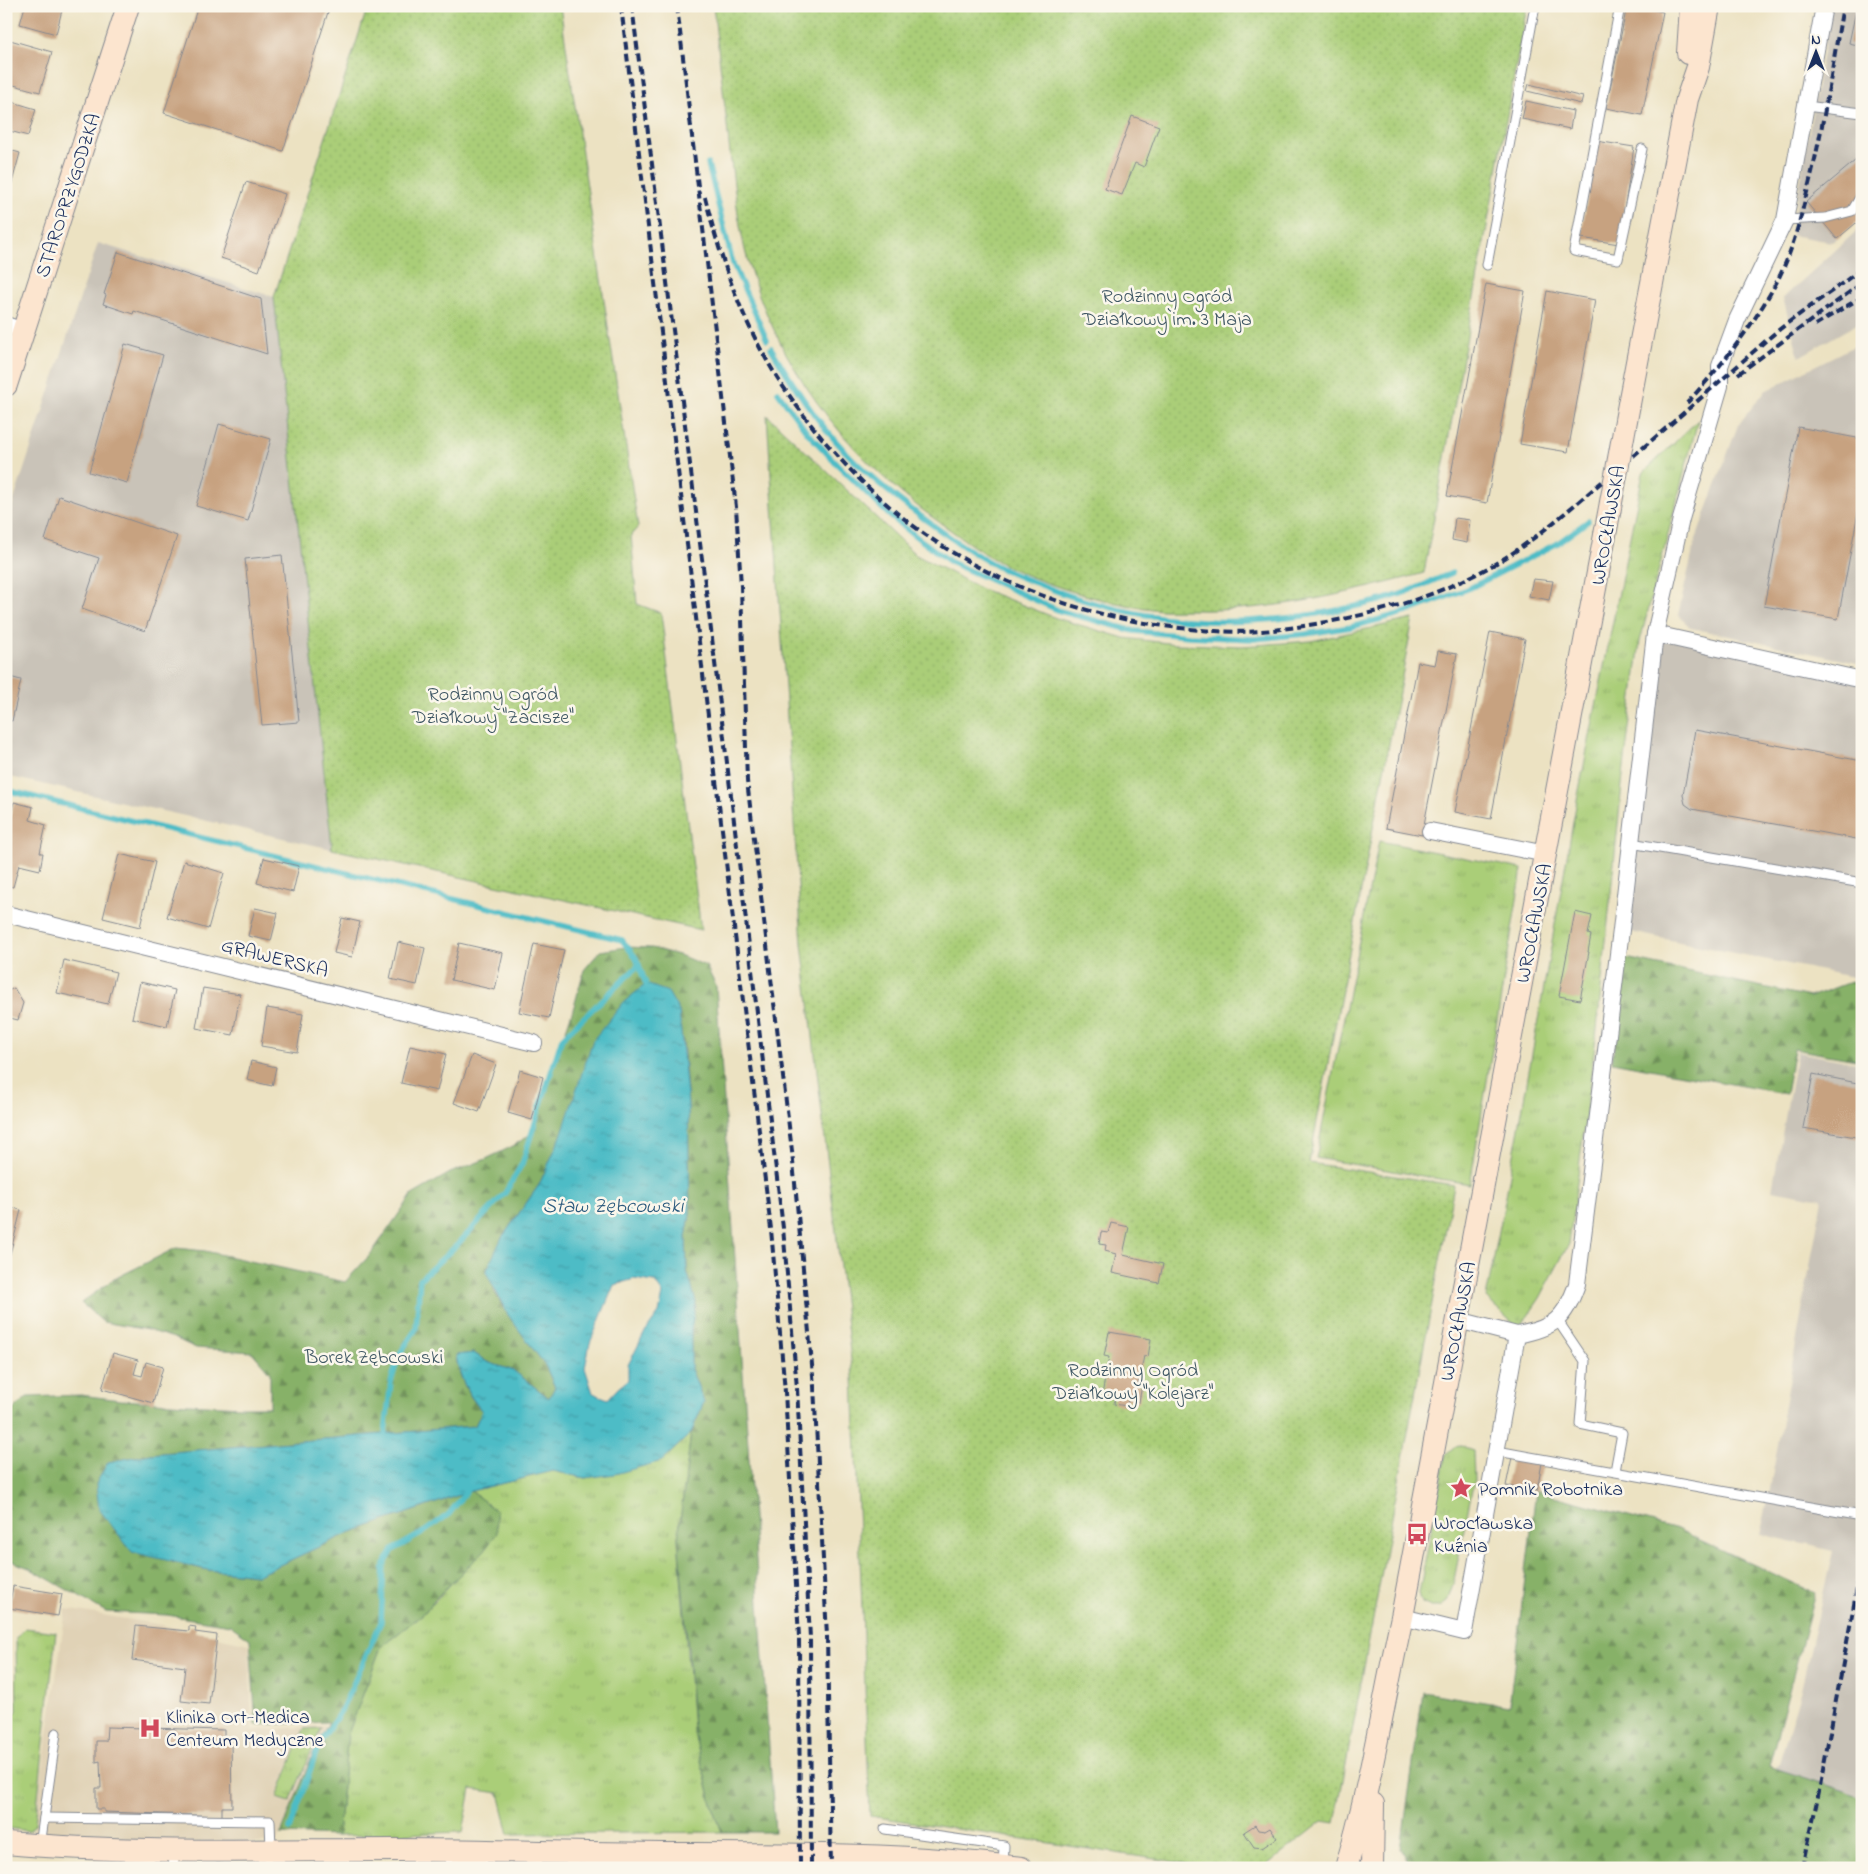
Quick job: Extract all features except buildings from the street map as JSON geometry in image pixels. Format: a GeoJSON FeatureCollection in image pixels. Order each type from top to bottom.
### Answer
{"type":"FeatureCollection","features":[{"type":"Feature","properties":{"kind":"main road","name":"STAROPRZYGODZKA"},"geometry":{"type":"LineString","coordinates":[[6,385],[15,328],[128,6]]}},
{"type":"Feature","properties":{"kind":"main road","name":"WROCŁAWSKA"},"geometry":{"type":"LineString","coordinates":[[1687,99],[1691,6]]}},
{"type":"Feature","properties":{"kind":"main road","name":"WROCŁAWSKA"},"geometry":{"type":"LineString","coordinates":[[1346,1868],[1376,1747],[1402,1617],[1687,99],[1698,67],[1709,6]]}},
{"type":"Feature","properties":{"kind":"main road","name":"WROCŁAWSKA"},"geometry":{"type":"LineString","coordinates":[[1372,1868],[1376,1747]]}},
{"type":"Feature","properties":{"kind":"main road"},"geometry":{"type":"LineString","coordinates":[[6,1843],[174,1859],[271,1850],[454,1859],[687,1854],[801,1854],[943,1859],[1012,1867]]}},
{"type":"Feature","properties":{"kind":"street"},"geometry":{"type":"LineString","coordinates":[[1458,1320],[1517,1336],[1532,1333],[1558,1321],[1570,1304],[1577,1284],[1631,843],[1654,634],[1681,519],[1720,386],[1720,366],[1737,320],[1785,220],[1824,6]]}},
{"type":"Feature","properties":{"kind":"street"},"geometry":{"type":"LineString","coordinates":[[1654,634],[1862,680]]}},
{"type":"Feature","properties":{"kind":"street"},"geometry":{"type":"LineString","coordinates":[[1430,831],[1546,854]]}},
{"type":"Feature","properties":{"kind":"street","name":"GRAWERSKA"},"geometry":{"type":"LineString","coordinates":[[6,914],[534,1043]]}},
{"type":"Feature","properties":{"kind":"street"},"geometry":{"type":"LineString","coordinates":[[1402,1617],[1464,1632],[1517,1336]]}},
{"type":"Feature","properties":{"kind":"lane"},"geometry":{"type":"LineString","coordinates":[[1487,265],[1535,6]]}},
{"type":"Feature","properties":{"kind":"lane"},"geometry":{"type":"LineString","coordinates":[[1620,6],[1574,251],[1618,259],[1642,150]]}},
{"type":"Feature","properties":{"kind":"lane"},"geometry":{"type":"LineString","coordinates":[[1806,106],[1862,113]]}},
{"type":"Feature","properties":{"kind":"lane"},"geometry":{"type":"LineString","coordinates":[[1785,220],[1825,218],[1852,210],[1862,194]]}},
{"type":"Feature","properties":{"kind":"lane"},"geometry":{"type":"LineString","coordinates":[[1631,843],[1862,883]]}},
{"type":"Feature","properties":{"kind":"lane"},"geometry":{"type":"LineString","coordinates":[[1558,1321],[1585,1361],[1580,1424],[1622,1434],[1615,1471]]}},
{"type":"Feature","properties":{"kind":"lane"},"geometry":{"type":"LineString","coordinates":[[1497,1451],[1862,1516]]}},
{"type":"Feature","properties":{"kind":"lane"},"geometry":{"type":"LineString","coordinates":[[40,1846],[56,1733]]}},
{"type":"Feature","properties":{"kind":"lane"},"geometry":{"type":"LineString","coordinates":[[44,1818],[270,1821],[271,1850]]}},
{"type":"Feature","properties":{"kind":"lane"},"geometry":{"type":"LineString","coordinates":[[885,1828],[1004,1846],[1012,1867]]}},
{"type":"Feature","properties":{"kind":"shaded area"},"geometry":{"type":"Polygon","coordinates":[[[1831,6],[1862,6],[1862,218],[1832,242],[1791,235],[1831,6]]]}},
{"type":"Feature","properties":{"kind":"shaded area"},"geometry":{"type":"Polygon","coordinates":[[[1862,226],[1862,321],[1799,357],[1783,298],[1862,226]]]}},
{"type":"Feature","properties":{"kind":"shaded area"},"geometry":{"type":"Polygon","coordinates":[[[98,243],[274,297],[332,849],[6,776],[6,524],[98,243]]]}},
{"type":"Feature","properties":{"kind":"shaded area"},"geometry":{"type":"Polygon","coordinates":[[[1862,342],[1862,664],[1691,628],[1678,615],[1695,542],[1738,425],[1765,391],[1862,342]]]}},
{"type":"Feature","properties":{"kind":"shaded area"},"geometry":{"type":"Polygon","coordinates":[[[1655,634],[1862,680],[1862,979],[1621,930],[1655,634]]]}},
{"type":"Feature","properties":{"kind":"shaded area"},"geometry":{"type":"Polygon","coordinates":[[[1797,1052],[1862,1064],[1862,1868],[1716,1868],[1779,1763],[1801,1690],[1833,1551],[1760,1534],[1768,1500],[1822,1199],[1772,1190],[1797,1052]]]}},
{"type":"Feature","properties":{"kind":"shaded area","name":"Klinika Ort-Medica Centeum Medyczne"},"geometry":{"type":"Polygon","coordinates":[[[66,1609],[162,1625],[249,1644],[252,1730],[325,1726],[276,1843],[32,1843],[66,1609]]]}},
{"type":"Feature","properties":{"kind":"green space","name":"Rodzinny Ogród Działkowy \"Zacisze\""},"geometry":{"type":"Polygon","coordinates":[[[368,6],[560,6],[638,527],[631,535],[637,604],[661,613],[701,930],[332,849],[274,297],[368,6]]]}},
{"type":"Feature","properties":{"kind":"green space","name":"Rodzinny Ogród Działkowy im. 3 Maja"},"geometry":{"type":"Polygon","coordinates":[[[713,6],[1527,6],[1424,573],[1366,588],[1280,605],[1221,610],[1152,609],[1082,594],[1015,570],[981,551],[916,505],[885,479],[830,420],[786,353],[768,316],[748,263],[741,232],[713,6]]]}},
{"type":"Feature","properties":{"kind":"green space","name":"Rodzinny Ogród Działkowy \"Kolejarz\""},"geometry":{"type":"Polygon","coordinates":[[[767,415],[916,555],[982,589],[1056,618],[1124,638],[1176,644],[1242,646],[1311,641],[1413,619],[1309,1163],[1454,1185],[1335,1823],[1323,1821],[1264,1868],[1225,1868],[1196,1865],[870,1816],[853,1377],[802,944],[767,415]]]}},
{"type":"Feature","properties":{"kind":"green space"},"geometry":{"type":"Polygon","coordinates":[[[1698,420],[1640,641],[1623,775],[1597,1029],[1569,1244],[1540,1298],[1519,1329],[1486,1298],[1517,1139],[1577,800],[1643,473],[1698,420]]]}},
{"type":"Feature","properties":{"kind":"green space"},"geometry":{"type":"Polygon","coordinates":[[[1379,841],[1522,869],[1470,1184],[1316,1158],[1379,841]]]}},
{"type":"Feature","properties":{"kind":"green space","name":"Borek Zębcowski"},"geometry":{"type":"Polygon","coordinates":[[[626,947],[652,948],[682,956],[706,966],[716,986],[775,1832],[722,1832],[713,1808],[693,1729],[678,1538],[691,1433],[704,1402],[691,1369],[691,1330],[696,1302],[687,1271],[686,1237],[690,1214],[688,1105],[683,1040],[561,1137],[539,1185],[501,1239],[494,1291],[508,1315],[545,1365],[555,1387],[549,1398],[514,1371],[487,1362],[474,1353],[456,1355],[464,1385],[482,1411],[475,1426],[151,1454],[108,1462],[171,1562],[208,1570],[257,1575],[351,1532],[471,1491],[496,1511],[497,1533],[484,1551],[435,1599],[424,1613],[381,1647],[348,1734],[338,1836],[281,1834],[316,1746],[329,1722],[256,1725],[250,1639],[230,1625],[167,1615],[106,1612],[29,1568],[6,1559],[6,1416],[27,1397],[81,1395],[120,1400],[270,1407],[270,1373],[252,1352],[196,1348],[174,1338],[148,1330],[103,1322],[81,1303],[114,1279],[176,1248],[205,1251],[345,1282],[370,1255],[412,1195],[450,1173],[513,1146],[535,1131],[584,970],[600,951],[626,947]]]}},
{"type":"Feature","properties":{"kind":"green space"},"geometry":{"type":"Polygon","coordinates":[[[1626,958],[1810,997],[1850,982],[1862,984],[1862,1061],[1794,1049],[1786,1094],[1612,1062],[1626,958]]]}},
{"type":"Feature","properties":{"kind":"green space"},"geometry":{"type":"Polygon","coordinates":[[[691,1433],[678,1538],[693,1729],[713,1808],[722,1832],[509,1834],[499,1793],[471,1789],[463,1832],[338,1836],[348,1734],[381,1647],[424,1613],[456,1578],[496,1511],[471,1491],[553,1471],[585,1478],[662,1461],[691,1433]]]}},
{"type":"Feature","properties":{"kind":"green space"},"geometry":{"type":"Polygon","coordinates":[[[1461,1446],[1473,1450],[1474,1480],[1453,1585],[1447,1602],[1440,1607],[1431,1607],[1422,1603],[1419,1593],[1446,1454],[1454,1447],[1461,1446]]]}},
{"type":"Feature","properties":{"kind":"green space"},"geometry":{"type":"Polygon","coordinates":[[[1536,1491],[1677,1529],[1815,1593],[1769,1766],[1862,1797],[1862,1868],[1411,1868],[1401,1848],[1423,1692],[1509,1706],[1536,1491]]]}},
{"type":"Feature","properties":{"kind":"green space"},"geometry":{"type":"Polygon","coordinates":[[[25,1628],[56,1632],[35,1824],[29,1831],[7,1828],[6,1723],[17,1711],[16,1638],[25,1628]]]}},
{"type":"Feature","properties":{"kind":"green space"},"geometry":{"type":"Polygon","coordinates":[[[321,1728],[290,1802],[277,1798],[304,1729],[321,1728]]]}},
{"type":"Feature","properties":{"kind":"water","name":"Staw Zębcowski"},"geometry":{"type":"Polygon","coordinates":[[[646,984],[668,992],[679,1011],[688,1105],[690,1214],[686,1237],[687,1271],[696,1302],[691,1330],[691,1369],[704,1402],[691,1433],[662,1461],[615,1474],[585,1478],[553,1471],[471,1491],[351,1532],[258,1575],[208,1570],[132,1552],[99,1509],[96,1484],[108,1462],[151,1454],[475,1426],[482,1411],[472,1399],[465,1385],[459,1371],[456,1355],[474,1353],[487,1362],[514,1371],[549,1398],[555,1387],[545,1365],[508,1315],[486,1272],[501,1239],[539,1185],[561,1136],[593,1040],[624,1002],[646,984]],[[634,1279],[614,1285],[590,1343],[585,1368],[593,1393],[608,1399],[628,1380],[628,1365],[645,1332],[659,1313],[663,1294],[655,1282],[634,1279]]]}},
{"type":"Feature","properties":{"kind":"waterway"},"geometry":{"type":"LineString","coordinates":[[708,164],[733,264],[767,340]]}},
{"type":"Feature","properties":{"kind":"waterway"},"geometry":{"type":"LineString","coordinates":[[771,348],[822,425],[861,467],[891,493],[949,537],[986,561],[1001,569],[1079,599],[1121,610],[1164,618],[1250,621],[1294,617],[1382,600],[1452,573]]}},
{"type":"Feature","properties":{"kind":"waterway"},"geometry":{"type":"LineString","coordinates":[[778,392],[806,431],[837,464],[890,516],[952,563],[1060,611],[1134,631],[1254,639],[1351,627],[1407,612],[1470,588],[1558,543],[1588,521]]}},
{"type":"Feature","properties":{"kind":"waterway"},"geometry":{"type":"LineString","coordinates":[[6,790],[622,940],[636,958],[646,984]]}},
{"type":"Feature","properties":{"kind":"waterway"},"geometry":{"type":"LineString","coordinates":[[385,1433],[391,1382],[399,1355],[416,1329],[420,1279],[457,1245],[505,1193],[522,1164],[562,1038],[639,965]]}},
{"type":"Feature","properties":{"kind":"waterway"},"geometry":{"type":"LineString","coordinates":[[290,1829],[319,1744],[342,1709],[381,1622],[384,1565],[393,1550],[424,1532],[449,1514],[466,1492]]}},
{"type":"Feature","properties":{"kind":"railway"},"geometry":{"type":"LineString","coordinates":[[621,6],[771,1229],[785,1392],[799,1637],[800,1868]]}},
{"type":"Feature","properties":{"kind":"railway"},"geometry":{"type":"LineString","coordinates":[[632,6],[712,638],[783,1228],[797,1388],[810,1638],[811,1868]]}},
{"type":"Feature","properties":{"kind":"railway"},"geometry":{"type":"LineString","coordinates":[[677,6],[691,126]]}},
{"type":"Feature","properties":{"kind":"railway"},"geometry":{"type":"LineString","coordinates":[[1687,403],[1711,376],[1745,332],[1766,301],[1786,263],[1798,228],[1813,169],[1843,6]]}},
{"type":"Feature","properties":{"kind":"railway"},"geometry":{"type":"LineString","coordinates":[[690,119],[736,507],[741,586],[747,781],[792,1151],[814,1386],[827,1636],[831,1868]]}},
{"type":"Feature","properties":{"kind":"railway"},"geometry":{"type":"LineString","coordinates":[[705,197],[719,249],[738,300],[748,325],[774,372],[820,436],[856,475],[894,511],[936,542],[964,559],[1022,588],[1084,609],[1115,617],[1180,628],[1211,631],[1242,632],[1272,630],[1361,615],[1433,593],[1484,570],[1514,552],[1570,509],[1773,335],[1862,268]]}},
{"type":"Feature","properties":{"kind":"railway"},"geometry":{"type":"LineString","coordinates":[[1738,374],[1862,283]]}},
{"type":"Feature","properties":{"kind":"railway"},"geometry":{"type":"LineString","coordinates":[[1815,325],[1862,297]]}},
{"type":"Feature","properties":{"kind":"railway"},"geometry":{"type":"LineString","coordinates":[[1803,1868],[1862,1562]]}},
{"type":"Feature","properties":{"kind":"place","name":"Pomnik Robotnika"},"geometry":{"type":"Point","coordinates":[1461,1488]}},
{"type":"Feature","properties":{"kind":"place","name":"Wrocławska Kuźnia"},"geometry":{"type":"Point","coordinates":[1417,1534]}},
{"type":"Feature","properties":{"kind":"place","name":"Klinika Ort-Medica Centeum Medyczne"},"geometry":{"type":"Point","coordinates":[150,1728]}}]}
